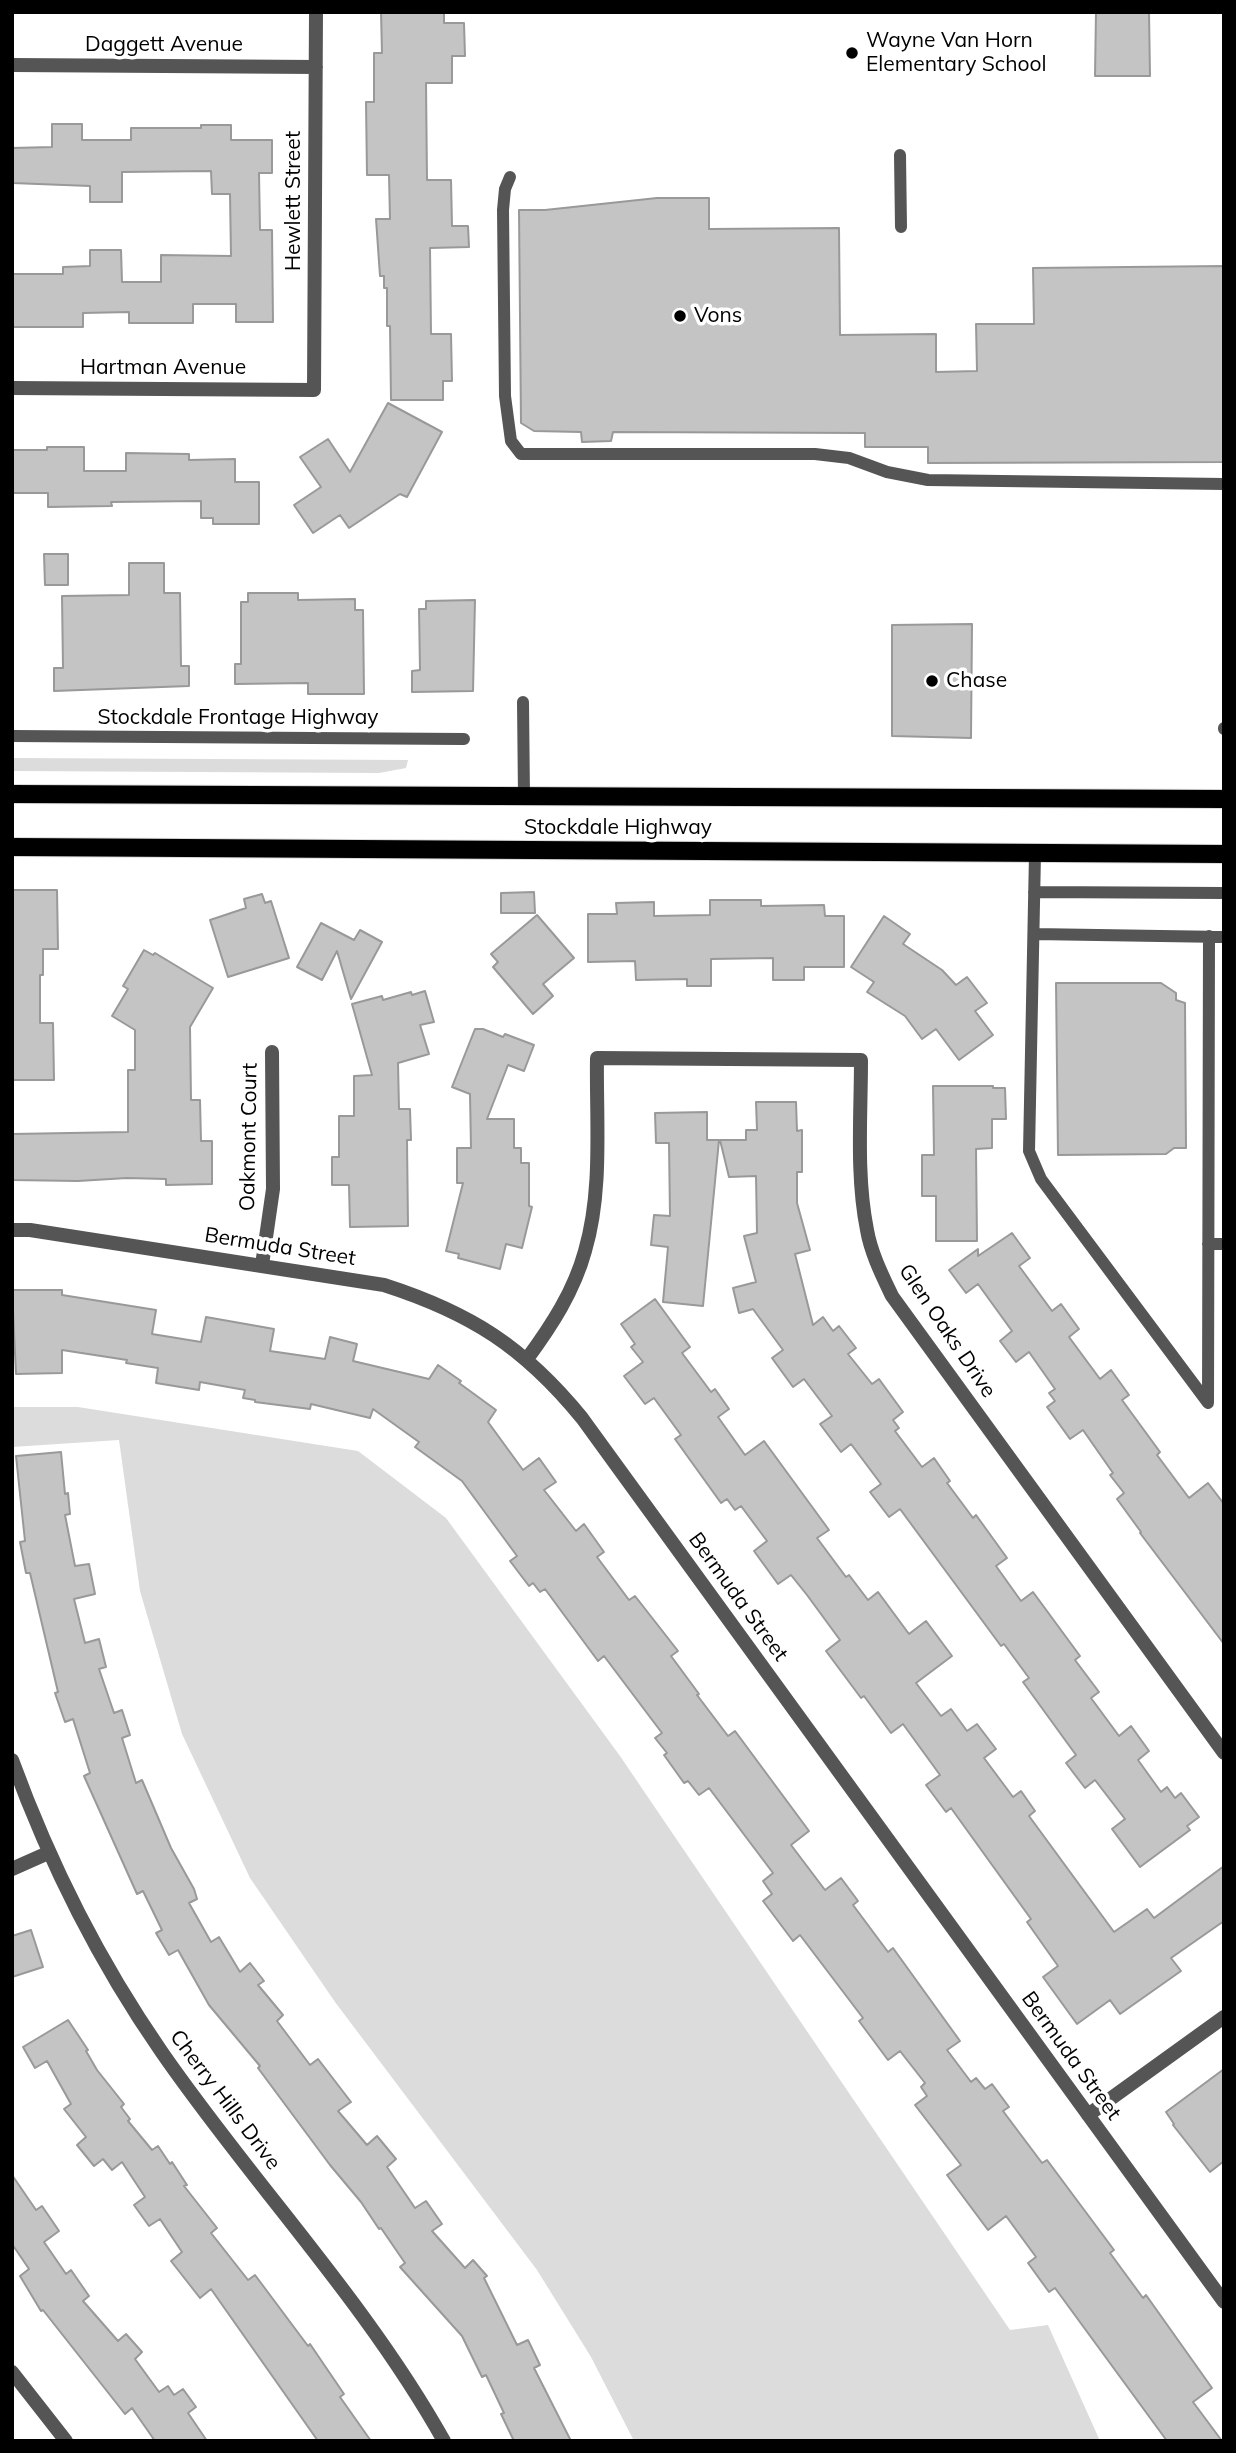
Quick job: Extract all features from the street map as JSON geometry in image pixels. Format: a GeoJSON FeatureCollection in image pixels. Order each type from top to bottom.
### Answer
{"type":"FeatureCollection","features":[{"type":"Feature","properties":{"kind":"main road","name":"Stockdale Highway"},"geometry":{"type":"LineString","coordinates":[[12,793],[1224,799]]}},
{"type":"Feature","properties":{"kind":"main road","name":"Stockdale Highway"},"geometry":{"type":"LineString","coordinates":[[12,847],[1224,854]]}},
{"type":"Feature","properties":{"kind":"street","name":"Hewlett Street"},"geometry":{"type":"LineString","coordinates":[[314,390],[316,12]]}},
{"type":"Feature","properties":{"kind":"street","name":"Daggett Avenue"},"geometry":{"type":"LineString","coordinates":[[12,65],[316,67]]}},
{"type":"Feature","properties":{"kind":"street","name":"Hartman Avenue"},"geometry":{"type":"LineString","coordinates":[[12,388],[314,390]]}},
{"type":"Feature","properties":{"kind":"street","name":"Oakmont Court"},"geometry":{"type":"LineString","coordinates":[[262,1265],[273,1189],[272,1052]]}},
{"type":"Feature","properties":{"kind":"street","name":"Glen Oaks Drive"},"geometry":{"type":"LineString","coordinates":[[527,1359],[556,1317],[572,1287],[585,1250],[593,1211],[596,1175],[597,1058],[861,1060],[861,1197],[867,1233],[878,1267],[892,1296],[1224,1753]]}},
{"type":"Feature","properties":{"kind":"street","name":"Bermuda Street"},"geometry":{"type":"LineString","coordinates":[[12,1230],[30,1230],[384,1285],[424,1298],[468,1318],[527,1359],[559,1390],[582,1418],[1224,2302]]}},
{"type":"Feature","properties":{"kind":"street","name":"Cherry Hills Drive"},"geometry":{"type":"LineString","coordinates":[[12,1760],[48,1853],[78,1916],[111,1974],[162,2053],[383,2344],[444,2441]]}},
{"type":"Feature","properties":{"kind":"street"},"geometry":{"type":"LineString","coordinates":[[12,1869],[48,1853]]}},
{"type":"Feature","properties":{"kind":"street"},"geometry":{"type":"LineString","coordinates":[[1088,2115],[1224,2017]]}},
{"type":"Feature","properties":{"kind":"street"},"geometry":{"type":"LineString","coordinates":[[12,2372],[65,2441]]}},
{"type":"Feature","properties":{"kind":"lane"},"geometry":{"type":"LineString","coordinates":[[900,155],[901,227]]}},
{"type":"Feature","properties":{"kind":"lane"},"geometry":{"type":"LineString","coordinates":[[510,177],[505,189],[503,210],[505,396],[510,441],[521,454],[815,454],[849,458],[887,472],[928,480],[1224,484]]}},
{"type":"Feature","properties":{"kind":"lane"},"geometry":{"type":"LineString","coordinates":[[523,702],[524,797]]}},
{"type":"Feature","properties":{"kind":"lane","name":"Stockdale Frontage Highway"},"geometry":{"type":"LineString","coordinates":[[12,736],[464,739]]}},
{"type":"Feature","properties":{"kind":"lane"},"geometry":{"type":"LineString","coordinates":[[1035,854],[1029,1151],[1041,1179],[1208,1404],[1209,936]]}},
{"type":"Feature","properties":{"kind":"lane"},"geometry":{"type":"LineString","coordinates":[[1034,892],[1224,893]]}},
{"type":"Feature","properties":{"kind":"lane"},"geometry":{"type":"LineString","coordinates":[[1209,936],[1224,928]]}},
{"type":"Feature","properties":{"kind":"lane"},"geometry":{"type":"LineString","coordinates":[[1034,934],[1224,937]]}},
{"type":"Feature","properties":{"kind":"lane"},"geometry":{"type":"LineString","coordinates":[[1208,1244],[1224,1244]]}},
{"type":"Feature","properties":{"kind":"shaded area"},"geometry":{"type":"Polygon","coordinates":[[[12,758],[408,760],[406,768],[379,773],[12,771],[12,758]]]}},
{"type":"Feature","properties":{"kind":"shaded area"},"geometry":{"type":"Polygon","coordinates":[[[12,1407],[78,1407],[358,1451],[446,1518],[620,1756],[1010,2330],[1048,2325],[1100,2441],[634,2441],[591,2357],[537,2270],[335,2002],[250,1878],[182,1734],[140,1591],[119,1440],[12,1447],[12,1407]]]}},
{"type":"Feature","properties":{"kind":"building"},"geometry":{"type":"Polygon","coordinates":[[[381,12],[444,12],[444,23],[464,23],[465,56],[452,56],[452,83],[426,83],[427,180],[451,180],[452,226],[468,226],[469,247],[430,248],[431,334],[451,334],[452,381],[443,381],[443,400],[391,400],[387,288],[384,288],[384,276],[380,276],[376,219],[390,219],[389,175],[367,175],[366,102],[374,102],[374,53],[382,53],[381,12]]]}},
{"type":"Feature","properties":{"kind":"building"},"geometry":{"type":"Polygon","coordinates":[[[1096,12],[1149,12],[1150,76],[1095,76],[1096,12]]]}},
{"type":"Feature","properties":{"kind":"building"},"geometry":{"type":"Polygon","coordinates":[[[52,124],[82,124],[82,140],[131,140],[131,128],[231,125],[231,140],[272,140],[272,173],[259,173],[260,230],[272,230],[273,322],[236,322],[236,304],[193,304],[193,323],[129,323],[129,312],[83,313],[83,327],[12,327],[12,274],[63,274],[63,267],[90,266],[90,250],[121,250],[122,282],[161,282],[161,255],[231,256],[230,194],[212,194],[211,171],[122,172],[122,202],[90,202],[90,186],[12,183],[12,148],[52,147],[52,124]]]}},
{"type":"Feature","properties":{"kind":"building"},"geometry":{"type":"Polygon","coordinates":[[[657,198],[709,198],[709,229],[839,228],[840,335],[936,334],[936,372],[977,371],[976,324],[1034,324],[1033,268],[1224,266],[1224,462],[928,463],[928,447],[865,447],[865,433],[613,432],[611,441],[582,442],[581,432],[534,431],[521,423],[519,210],[545,210],[657,198]]]}},
{"type":"Feature","properties":{"kind":"building"},"geometry":{"type":"Polygon","coordinates":[[[388,403],[442,432],[407,497],[400,494],[349,528],[340,515],[313,533],[294,505],[321,487],[300,457],[328,439],[350,472],[388,403]]]}},
{"type":"Feature","properties":{"kind":"building"},"geometry":{"type":"Polygon","coordinates":[[[47,447],[84,447],[84,471],[126,471],[126,453],[189,454],[189,460],[235,459],[235,482],[259,482],[259,524],[213,524],[213,518],[201,518],[201,501],[111,502],[112,506],[48,507],[48,493],[12,493],[12,450],[47,450],[47,447]]]}},
{"type":"Feature","properties":{"kind":"building"},"geometry":{"type":"Polygon","coordinates":[[[44,554],[68,554],[68,585],[45,585],[44,554]]]}},
{"type":"Feature","properties":{"kind":"building"},"geometry":{"type":"Polygon","coordinates":[[[129,563],[164,563],[164,593],[180,593],[181,666],[189,666],[189,686],[54,691],[54,668],[63,668],[62,596],[129,595],[129,563]]]}},
{"type":"Feature","properties":{"kind":"building"},"geometry":{"type":"Polygon","coordinates":[[[248,593],[298,593],[298,600],[355,599],[355,610],[363,610],[364,694],[308,694],[308,683],[235,684],[235,664],[241,664],[241,602],[248,602],[248,593]]]}},
{"type":"Feature","properties":{"kind":"building"},"geometry":{"type":"Polygon","coordinates":[[[475,600],[473,691],[412,692],[412,671],[420,670],[419,609],[426,609],[426,601],[475,600]]]}},
{"type":"Feature","properties":{"kind":"building","name":"Chase"},"geometry":{"type":"Polygon","coordinates":[[[972,624],[971,738],[892,736],[892,625],[972,624]]]}},
{"type":"Feature","properties":{"kind":"building"},"geometry":{"type":"Polygon","coordinates":[[[12,890],[57,890],[58,949],[43,949],[43,975],[40,975],[40,1023],[53,1023],[54,1080],[13,1080],[12,890]]]}},
{"type":"Feature","properties":{"kind":"building"},"geometry":{"type":"Polygon","coordinates":[[[534,892],[535,913],[501,913],[501,893],[534,892]]]}},
{"type":"Feature","properties":{"kind":"building"},"geometry":{"type":"Polygon","coordinates":[[[262,894],[265,903],[271,901],[289,958],[228,977],[210,920],[246,908],[244,899],[262,894]]]}},
{"type":"Feature","properties":{"kind":"building"},"geometry":{"type":"Polygon","coordinates":[[[710,900],[761,900],[761,906],[824,905],[825,916],[844,916],[844,967],[804,967],[804,980],[773,980],[773,958],[711,959],[711,986],[687,986],[687,979],[636,980],[635,961],[588,962],[588,914],[617,914],[616,903],[654,902],[654,916],[710,915],[710,900]]]}},
{"type":"Feature","properties":{"kind":"building"},"geometry":{"type":"Polygon","coordinates":[[[537,915],[574,958],[543,984],[553,996],[533,1014],[493,967],[498,962],[491,954],[537,915]]]}},
{"type":"Feature","properties":{"kind":"building"},"geometry":{"type":"Polygon","coordinates":[[[884,916],[910,934],[903,944],[942,970],[956,985],[967,977],[987,1003],[975,1011],[993,1035],[959,1060],[936,1029],[922,1039],[905,1016],[867,992],[874,982],[851,967],[884,916]]]}},
{"type":"Feature","properties":{"kind":"building"},"geometry":{"type":"Polygon","coordinates":[[[321,923],[354,940],[360,930],[382,942],[351,999],[337,951],[322,980],[297,967],[321,923]]]}},
{"type":"Feature","properties":{"kind":"building"},"geometry":{"type":"Polygon","coordinates":[[[144,950],[153,955],[155,953],[213,988],[190,1027],[191,1100],[200,1100],[201,1141],[212,1141],[212,1184],[166,1185],[166,1179],[127,1178],[78,1181],[12,1180],[12,1134],[128,1132],[128,1070],[135,1070],[135,1030],[112,1016],[128,989],[123,986],[144,950]]]}},
{"type":"Feature","properties":{"kind":"building"},"geometry":{"type":"Polygon","coordinates":[[[1056,983],[1161,983],[1176,993],[1176,1000],[1185,1003],[1186,1148],[1174,1148],[1166,1154],[1058,1155],[1056,983]]]}},
{"type":"Feature","properties":{"kind":"building"},"geometry":{"type":"Polygon","coordinates":[[[425,991],[434,1022],[420,1025],[429,1054],[398,1063],[399,1109],[410,1109],[411,1140],[407,1140],[408,1226],[350,1227],[349,1185],[332,1185],[332,1157],[339,1157],[339,1116],[354,1116],[354,1076],[372,1075],[352,1004],[382,996],[383,1000],[425,991]]]}},
{"type":"Feature","properties":{"kind":"building"},"geometry":{"type":"Polygon","coordinates":[[[475,1029],[483,1029],[503,1037],[505,1034],[534,1045],[524,1071],[508,1065],[487,1119],[514,1119],[514,1148],[521,1148],[521,1163],[529,1163],[529,1206],[532,1207],[522,1248],[506,1244],[500,1269],[458,1258],[459,1254],[446,1251],[463,1183],[457,1183],[457,1148],[471,1148],[470,1094],[452,1087],[475,1029]]]}},
{"type":"Feature","properties":{"kind":"building"},"geometry":{"type":"Polygon","coordinates":[[[933,1086],[1005,1088],[1006,1119],[992,1119],[992,1148],[976,1149],[977,1241],[936,1241],[936,1196],[922,1196],[922,1155],[934,1155],[933,1086]]]}},
{"type":"Feature","properties":{"kind":"building"},"geometry":{"type":"Polygon","coordinates":[[[756,1102],[796,1102],[797,1131],[802,1130],[802,1172],[797,1172],[797,1203],[810,1250],[795,1254],[813,1325],[823,1317],[833,1331],[839,1326],[856,1348],[848,1354],[872,1384],[879,1379],[903,1412],[893,1420],[899,1428],[895,1431],[922,1467],[934,1458],[950,1481],[947,1483],[973,1518],[976,1515],[1007,1558],[996,1566],[1021,1601],[1033,1592],[1080,1656],[1075,1660],[1099,1692],[1091,1698],[1119,1736],[1131,1726],[1149,1751],[1138,1760],[1161,1792],[1167,1787],[1175,1798],[1181,1793],[1199,1817],[1187,1826],[1190,1830],[1140,1867],[1112,1829],[1125,1819],[1095,1780],[1085,1788],[1066,1763],[1076,1755],[1023,1682],[1029,1678],[1004,1644],[1001,1646],[900,1509],[889,1517],[870,1492],[881,1484],[851,1444],[841,1452],[820,1424],[832,1416],[804,1379],[793,1387],[772,1358],[783,1350],[753,1309],[739,1313],[733,1288],[756,1282],[744,1236],[757,1233],[756,1176],[729,1177],[720,1140],[746,1140],[746,1130],[757,1130],[756,1102]]]}},
{"type":"Feature","properties":{"kind":"building"},"geometry":{"type":"Polygon","coordinates":[[[707,1112],[707,1140],[719,1140],[703,1306],[663,1302],[668,1247],[651,1245],[654,1215],[670,1216],[669,1143],[656,1143],[655,1113],[707,1112]]]}},
{"type":"Feature","properties":{"kind":"building"},"geometry":{"type":"Polygon","coordinates":[[[1012,1233],[1030,1258],[1019,1266],[1052,1311],[1061,1304],[1079,1329],[1069,1337],[1100,1379],[1111,1370],[1129,1395],[1122,1400],[1160,1452],[1157,1455],[1189,1498],[1208,1483],[1224,1504],[1224,1644],[1117,1499],[1124,1493],[1083,1430],[1070,1439],[1047,1407],[1055,1401],[1049,1393],[1055,1389],[1029,1352],[1016,1362],[1000,1341],[1012,1331],[978,1284],[966,1293],[949,1270],[978,1249],[978,1256],[1012,1233]]]}},
{"type":"Feature","properties":{"kind":"building"},"geometry":{"type":"Polygon","coordinates":[[[12,1290],[62,1290],[62,1295],[156,1310],[152,1334],[201,1342],[206,1317],[274,1329],[270,1351],[325,1359],[330,1337],[357,1344],[353,1361],[429,1379],[438,1365],[496,1410],[488,1422],[523,1470],[539,1458],[556,1482],[544,1490],[576,1531],[584,1524],[604,1552],[597,1557],[629,1600],[635,1596],[678,1651],[671,1656],[699,1694],[697,1695],[728,1736],[735,1731],[809,1831],[791,1845],[825,1890],[841,1878],[858,1901],[853,1905],[888,1952],[893,1948],[960,2041],[947,2050],[971,2082],[976,2078],[985,2089],[992,2084],[1009,2107],[1003,2111],[1042,2163],[1047,2160],[1114,2250],[1110,2253],[1143,2298],[1146,2295],[1212,2388],[1193,2402],[1222,2441],[1167,2441],[1055,2288],[1049,2292],[1028,2263],[1036,2257],[1006,2216],[988,2230],[947,2175],[961,2165],[915,2105],[927,2096],[921,2087],[925,2083],[900,2051],[888,2060],[859,2021],[863,2018],[800,1935],[793,1941],[763,1901],[772,1894],[763,1881],[773,1873],[709,1788],[699,1795],[688,1781],[684,1783],[655,1738],[662,1733],[604,1656],[598,1661],[545,1589],[540,1592],[533,1583],[529,1586],[510,1561],[517,1556],[462,1481],[415,1447],[419,1442],[373,1409],[370,1418],[311,1404],[310,1409],[255,1402],[243,1398],[245,1390],[200,1382],[199,1390],[156,1383],[158,1368],[126,1363],[127,1360],[62,1350],[62,1373],[16,1374],[12,1290]]]}},
{"type":"Feature","properties":{"kind":"building"},"geometry":{"type":"Polygon","coordinates":[[[655,1299],[690,1347],[682,1353],[711,1392],[715,1389],[729,1409],[718,1417],[745,1455],[764,1441],[829,1530],[817,1538],[846,1577],[849,1575],[868,1600],[878,1592],[909,1634],[926,1621],[952,1656],[916,1683],[941,1716],[951,1709],[967,1731],[977,1724],[996,1749],[984,1758],[1013,1797],[1021,1791],[1035,1811],[1029,1816],[1114,1932],[1147,1909],[1154,1918],[1224,1866],[1224,1921],[1171,1958],[1181,1971],[1120,2014],[1110,2000],[1077,2024],[1043,1977],[1058,1966],[1027,1922],[1031,1919],[951,1808],[946,1812],[926,1785],[940,1775],[903,1724],[891,1733],[864,1696],[861,1698],[826,1651],[840,1640],[807,1595],[791,1575],[778,1584],[754,1551],[767,1541],[741,1506],[735,1510],[727,1499],[721,1503],[675,1439],[681,1435],[654,1398],[645,1404],[624,1376],[643,1362],[631,1347],[635,1344],[621,1324],[655,1299]]]}},
{"type":"Feature","properties":{"kind":"building"},"geometry":{"type":"Polygon","coordinates":[[[61,1452],[70,1514],[65,1515],[75,1566],[89,1564],[95,1594],[74,1599],[85,1643],[99,1639],[106,1667],[99,1669],[114,1713],[122,1710],[130,1735],[122,1738],[136,1783],[142,1780],[171,1848],[194,1889],[197,1899],[189,1903],[211,1942],[219,1937],[240,1972],[250,1963],[264,1981],[258,1985],[283,2015],[277,2021],[310,2065],[318,2059],[351,2102],[338,2111],[367,2145],[377,2136],[396,2159],[387,2167],[415,2208],[426,2201],[442,2224],[432,2231],[465,2268],[473,2260],[487,2276],[484,2278],[517,2345],[528,2340],[540,2365],[534,2368],[571,2441],[514,2441],[486,2375],[482,2377],[462,2336],[400,2267],[405,2263],[381,2228],[379,2229],[361,2202],[330,2165],[258,2068],[260,2066],[209,2005],[178,1950],[169,1955],[156,1933],[162,1930],[143,1891],[137,1894],[84,1776],[90,1773],[73,1719],[65,1722],[55,1693],[58,1692],[30,1573],[26,1573],[20,1542],[25,1541],[16,1456],[61,1452]]]}},
{"type":"Feature","properties":{"kind":"building"},"geometry":{"type":"Polygon","coordinates":[[[31,1930],[43,1967],[12,1977],[12,1936],[31,1930]]]}},
{"type":"Feature","properties":{"kind":"building"},"geometry":{"type":"Polygon","coordinates":[[[68,2020],[88,2050],[86,2051],[97,2070],[124,2104],[121,2107],[130,2119],[128,2121],[152,2150],[158,2146],[170,2164],[172,2162],[187,2185],[184,2186],[217,2228],[211,2233],[248,2280],[255,2275],[308,2346],[310,2344],[344,2394],[340,2397],[371,2441],[318,2441],[211,2289],[200,2298],[171,2261],[182,2252],[160,2219],[149,2226],[134,2205],[145,2197],[122,2162],[112,2170],[103,2159],[94,2166],[77,2145],[86,2137],[64,2109],[71,2104],[47,2061],[35,2068],[23,2047],[68,2020]]]}},
{"type":"Feature","properties":{"kind":"building"},"geometry":{"type":"Polygon","coordinates":[[[1224,2069],[1224,2161],[1210,2172],[1166,2112],[1224,2069]]]}},
{"type":"Feature","properties":{"kind":"building"},"geometry":{"type":"Polygon","coordinates":[[[12,2175],[36,2210],[42,2206],[59,2231],[44,2242],[66,2274],[71,2270],[89,2296],[83,2301],[118,2341],[126,2334],[142,2352],[135,2359],[159,2392],[168,2386],[174,2395],[183,2389],[196,2407],[188,2413],[207,2441],[155,2441],[132,2408],[125,2414],[43,2310],[41,2311],[20,2276],[29,2269],[12,2244],[12,2175]]]}},
{"type":"Feature","properties":{"kind":"place","name":"Wayne Van Horn Elementary School"},"geometry":{"type":"Point","coordinates":[852,53]}},
{"type":"Feature","properties":{"kind":"place","name":"Vons"},"geometry":{"type":"Point","coordinates":[680,316]}},
{"type":"Feature","properties":{"kind":"place","name":"Chase"},"geometry":{"type":"Point","coordinates":[932,681]}}]}
